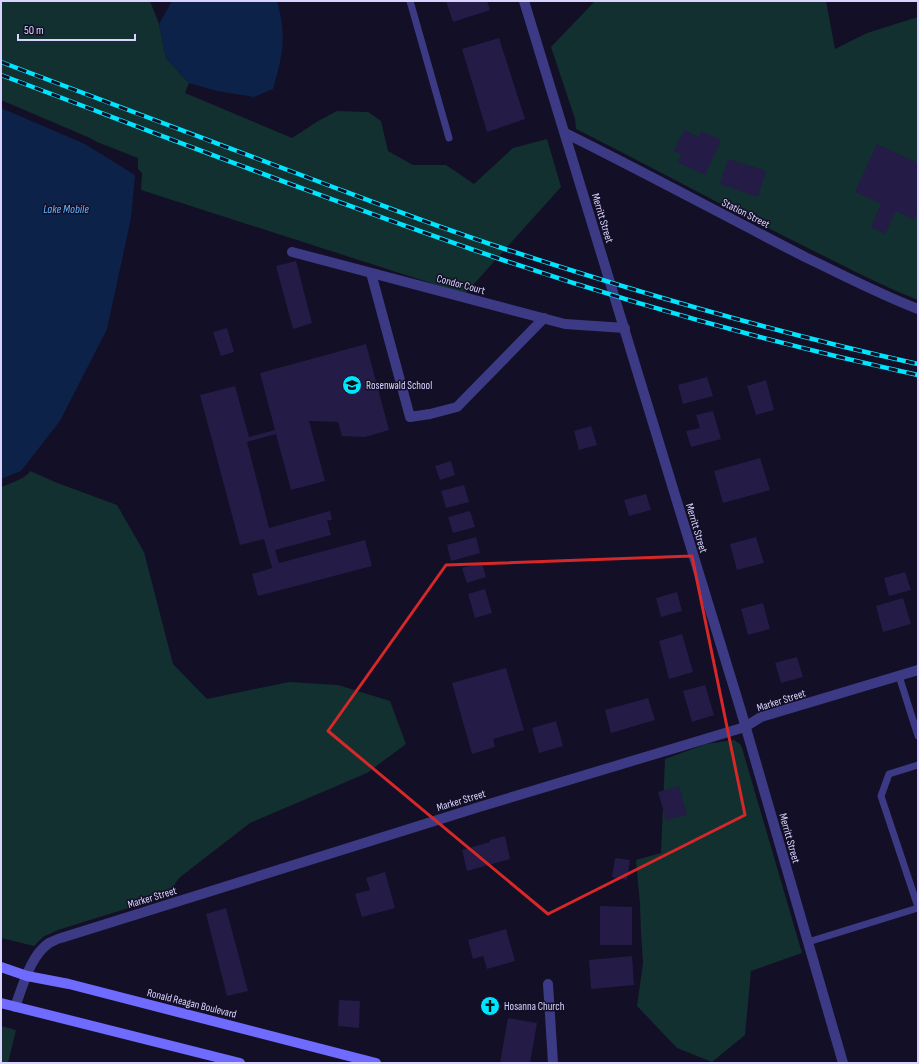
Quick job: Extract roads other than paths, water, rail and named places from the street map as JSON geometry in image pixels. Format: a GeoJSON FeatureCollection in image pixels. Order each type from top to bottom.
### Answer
{"type":"FeatureCollection","features":[{"type":"Feature","properties":{"kind":"main road","name":"Ronald Reagan Boulevard"},"geometry":{"type":"LineString","coordinates":[[1,967],[27,976],[68,984],[376,1063]]}},
{"type":"Feature","properties":{"kind":"main road"},"geometry":{"type":"LineString","coordinates":[[1,1003],[240,1063]]}},
{"type":"Feature","properties":{"kind":"street","name":"Merritt Street"},"geometry":{"type":"LineString","coordinates":[[524,1],[625,328],[745,727],[843,1063]]}},
{"type":"Feature","properties":{"kind":"street","name":"Station Street"},"geometry":{"type":"LineString","coordinates":[[565,133],[619,159],[741,224],[842,275],[887,297],[918,309]]}},
{"type":"Feature","properties":{"kind":"street","name":"Condor Court"},"geometry":{"type":"LineString","coordinates":[[292,252],[565,324],[625,328]]}},
{"type":"Feature","properties":{"kind":"street"},"geometry":{"type":"LineString","coordinates":[[371,273],[410,417],[430,414],[457,406],[544,318]]}},
{"type":"Feature","properties":{"kind":"street","name":"Marker Street"},"geometry":{"type":"LineString","coordinates":[[15,1007],[35,958],[50,943],[61,938],[479,807],[745,727],[761,717],[918,670]]}},
{"type":"Feature","properties":{"kind":"street"},"geometry":{"type":"LineString","coordinates":[[548,984],[553,1063]]}},
{"type":"Feature","properties":{"kind":"lane"},"geometry":{"type":"LineString","coordinates":[[410,1],[450,138]]}},
{"type":"Feature","properties":{"kind":"lane"},"geometry":{"type":"LineString","coordinates":[[899,676],[918,736]]}},
{"type":"Feature","properties":{"kind":"lane"},"geometry":{"type":"LineString","coordinates":[[808,942],[918,907],[881,796],[889,774],[918,765]]}},
{"type":"Feature","properties":{"kind":"water"},"geometry":{"type":"Polygon","coordinates":[[[172,1],[277,1],[283,35],[281,55],[273,89],[254,97],[217,91],[189,83],[166,58],[159,24],[172,1]]]}},
{"type":"Feature","properties":{"kind":"water","name":"Lake Mobile"},"geometry":{"type":"Polygon","coordinates":[[[1,108],[85,144],[135,175],[131,218],[107,329],[60,421],[21,471],[1,479],[1,108]]]}},
{"type":"Feature","properties":{"kind":"railway"},"geometry":{"type":"LineString","coordinates":[[1,62],[401,213],[502,248],[605,281],[761,326],[918,364]]}},
{"type":"Feature","properties":{"kind":"railway"},"geometry":{"type":"LineString","coordinates":[[1,75],[310,191],[497,258],[653,308],[759,337],[918,375]]}},
{"type":"Feature","properties":{"kind":"place","name":"Rosenwald School"},"geometry":{"type":"Point","coordinates":[352,385]}},
{"type":"Feature","properties":{"kind":"place","name":"Hosanna Church"},"geometry":{"type":"Point","coordinates":[490,1006]}}]}
